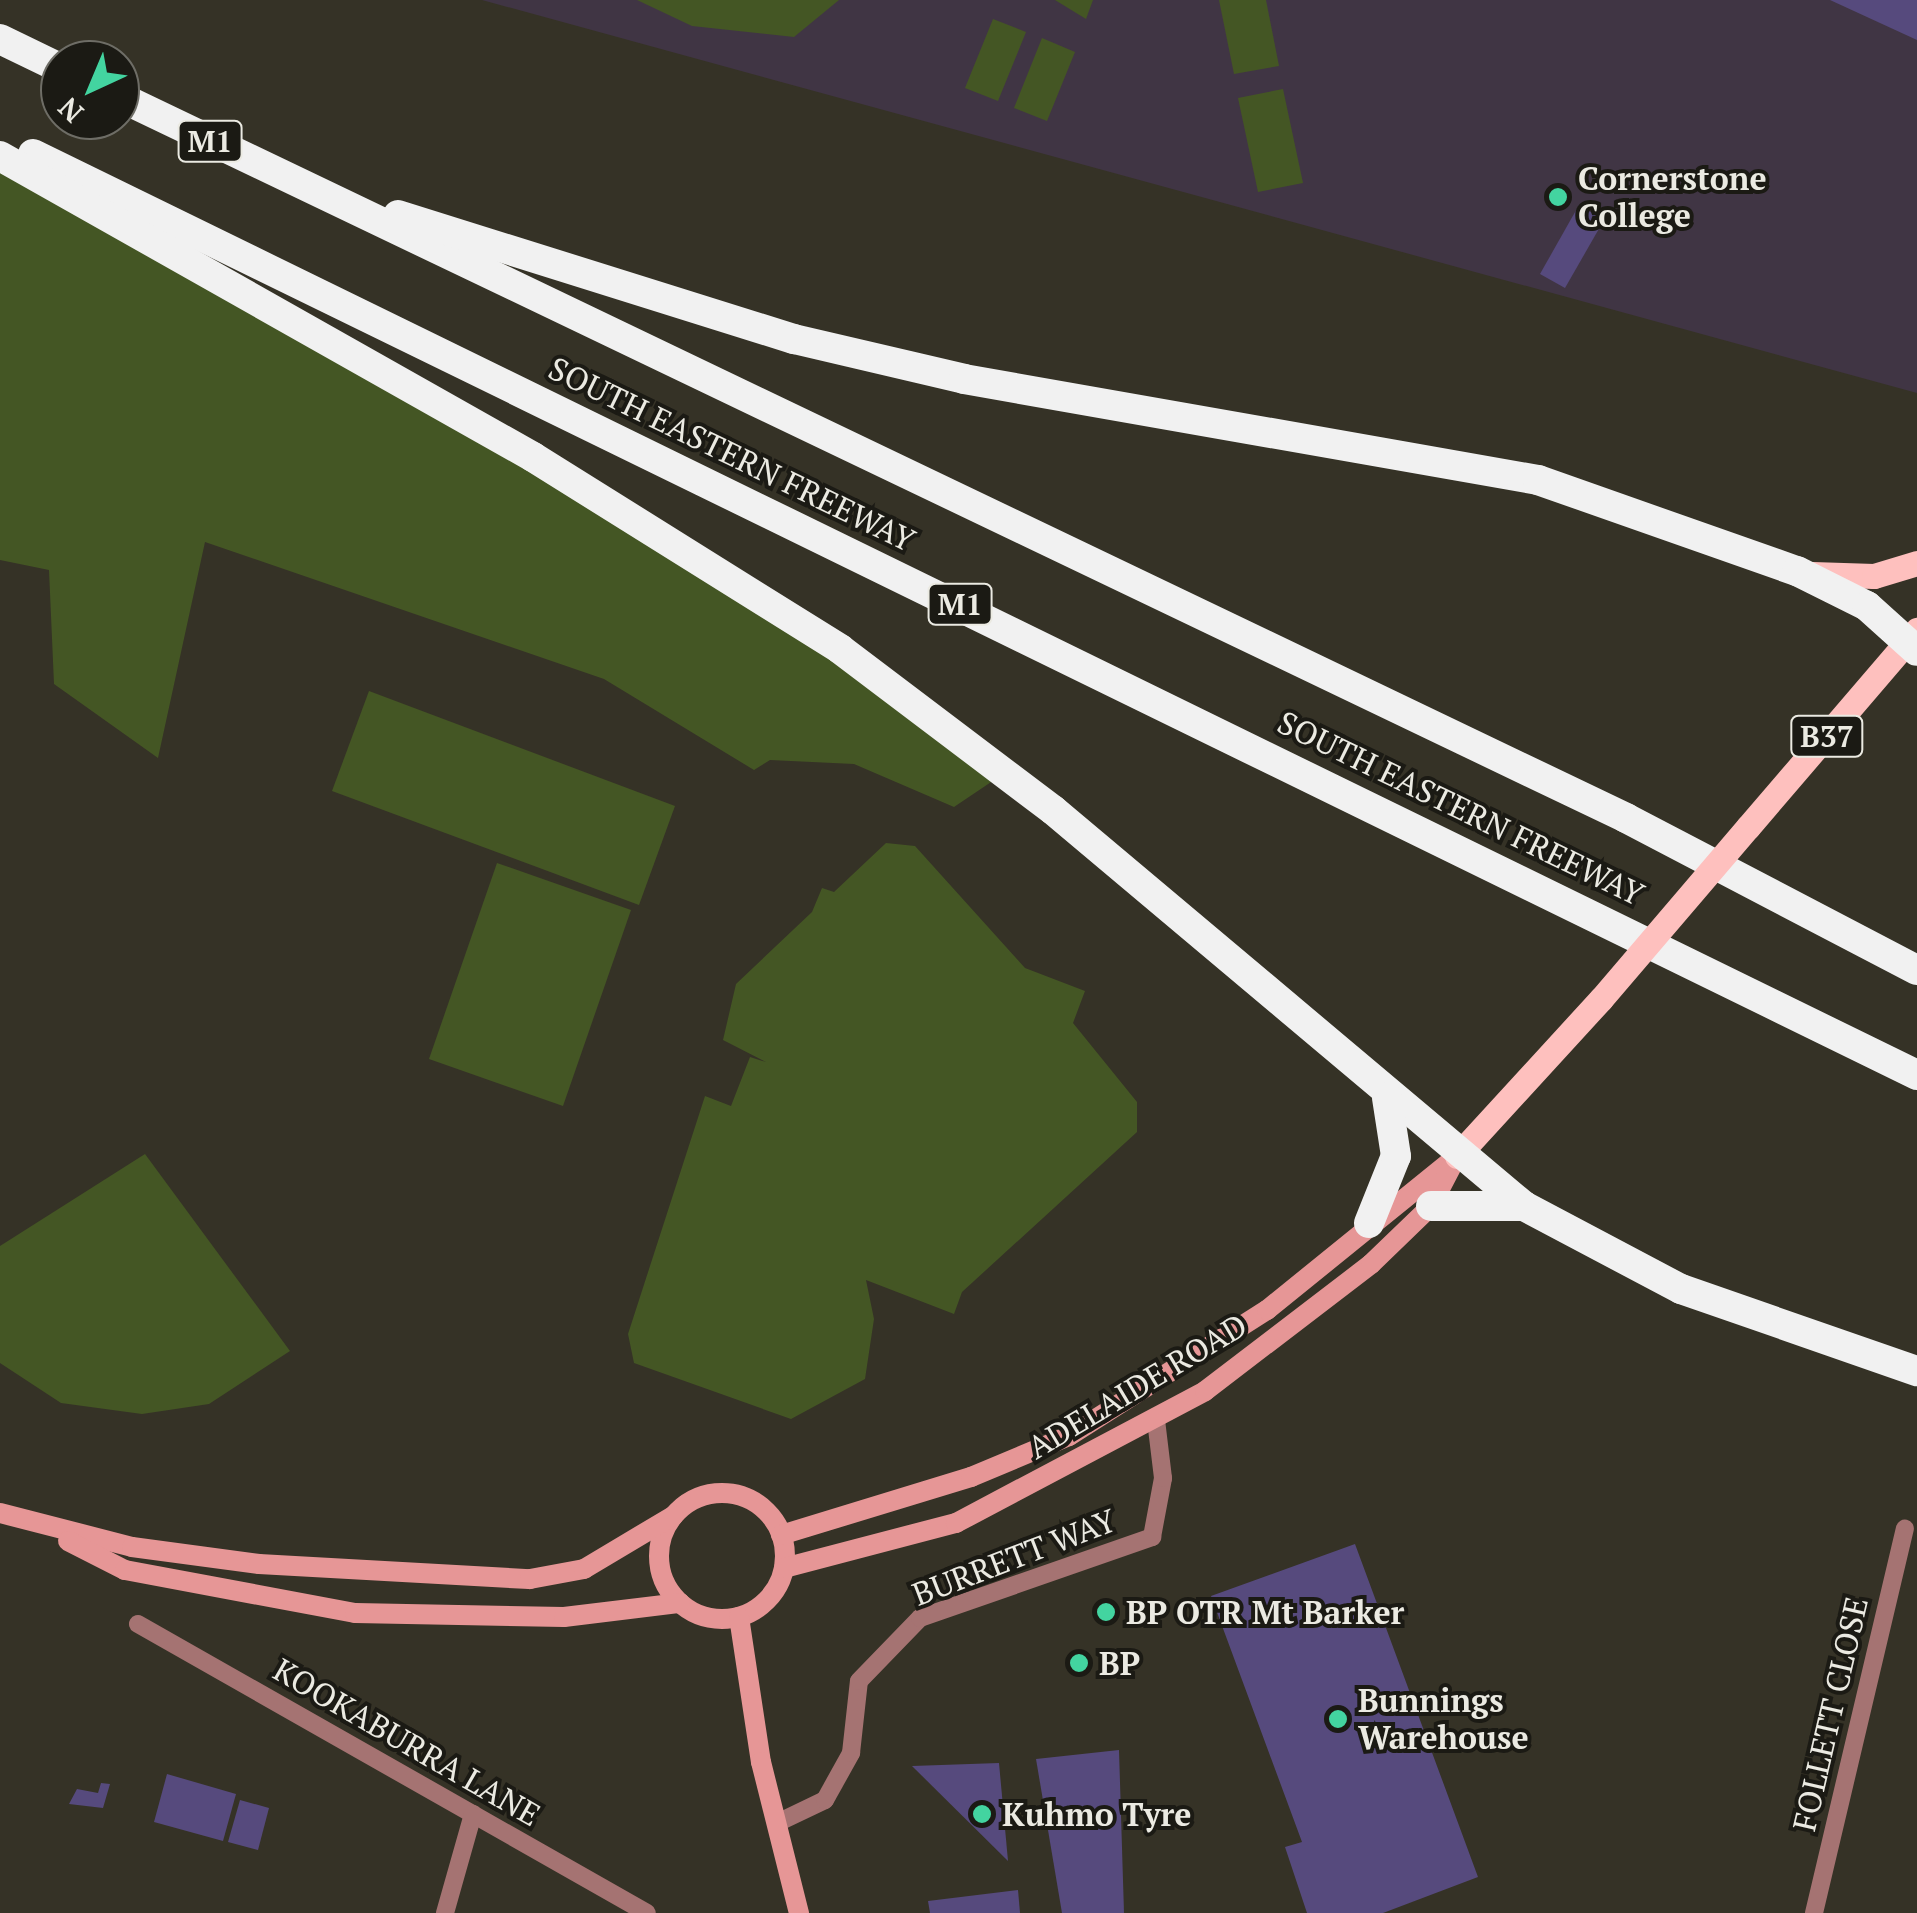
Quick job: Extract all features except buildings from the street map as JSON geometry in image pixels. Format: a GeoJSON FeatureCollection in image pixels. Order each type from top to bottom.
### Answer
{"type":"FeatureCollection","features":[{"type":"Feature","properties":{"kind":"highway"},"geometry":{"type":"LineString","coordinates":[[0,39],[40,58]]}},
{"type":"Feature","properties":{"kind":"highway","name":"SOUTH EASTERN FREEWAY"},"geometry":{"type":"LineString","coordinates":[[140,107],[1626,818],[1917,970]]}},
{"type":"Feature","properties":{"kind":"highway","name":"SOUTH EASTERN FREEWAY"},"geometry":{"type":"LineString","coordinates":[[0,138],[1917,1075]]}},
{"type":"Feature","properties":{"kind":"highway"},"geometry":{"type":"LineString","coordinates":[[0,156],[533,457],[840,649],[1053,810],[1387,1098],[1524,1206],[1697,1296],[1917,1371]]}},
{"type":"Feature","properties":{"kind":"highway"},"geometry":{"type":"LineString","coordinates":[[300,184],[794,339],[964,379],[1538,480],[1797,572],[1866,606],[1913,642]]}},
{"type":"Feature","properties":{"kind":"highway"},"geometry":{"type":"LineString","coordinates":[[1370,1223],[1396,1156],[1387,1098]]}},
{"type":"Feature","properties":{"kind":"highway"},"geometry":{"type":"LineString","coordinates":[[1430,1206],[1524,1206]]}},
{"type":"Feature","properties":{"kind":"main road"},"geometry":{"type":"LineString","coordinates":[[1797,572],[1842,578],[1917,563]]}},
{"type":"Feature","properties":{"kind":"main road","name":"ADELAIDE ROAD"},"geometry":{"type":"LineString","coordinates":[[782,1534],[972,1477],[1069,1436],[1267,1310],[1457,1156],[1601,999],[1913,642]]}},
{"type":"Feature","properties":{"kind":"main road","name":"ADELAIDE ROAD"},"geometry":{"type":"LineString","coordinates":[[784,1568],[956,1524],[1156,1420],[1312,1313],[1430,1206],[1457,1156]]}},
{"type":"Feature","properties":{"kind":"main road"},"geometry":{"type":"LineString","coordinates":[[0,1512],[40,1526],[125,1570],[355,1612],[564,1617],[680,1603],[739,1617],[768,1599],[784,1568],[782,1534],[758,1504],[722,1492],[672,1516],[584,1569],[530,1579],[259,1564],[40,1526]]}},
{"type":"Feature","properties":{"kind":"main road"},"geometry":{"type":"LineString","coordinates":[[672,1516],[660,1571],[680,1603]]}},
{"type":"Feature","properties":{"kind":"main road"},"geometry":{"type":"LineString","coordinates":[[739,1617],[776,1823],[800,1913]]}},
{"type":"Feature","properties":{"kind":"street","name":"BURRETT WAY"},"geometry":{"type":"LineString","coordinates":[[776,1823],[826,1800],[851,1753],[859,1681],[920,1618],[1152,1536],[1163,1478],[1156,1420]]}},
{"type":"Feature","properties":{"kind":"street","name":"FOLLETT CLOSE"},"geometry":{"type":"LineString","coordinates":[[1814,1913],[1905,1529]]}},
{"type":"Feature","properties":{"kind":"street","name":"KOOKABURRA LANE"},"geometry":{"type":"LineString","coordinates":[[138,1624],[647,1913]]}},
{"type":"Feature","properties":{"kind":"street"},"geometry":{"type":"LineString","coordinates":[[445,1913],[472,1814]]}},
{"type":"Feature","properties":{"kind":"shaded area","name":"Cornerstone College"},"geometry":{"type":"Polygon","coordinates":[[[482,0],[1917,0],[1917,393],[482,0]]]}},
{"type":"Feature","properties":{"kind":"green space"},"geometry":{"type":"Polygon","coordinates":[[[637,0],[839,0],[794,37],[692,26],[637,0]]]}},
{"type":"Feature","properties":{"kind":"green space"},"geometry":{"type":"Polygon","coordinates":[[[1055,0],[1093,0],[1086,19],[1055,0]]]}},
{"type":"Feature","properties":{"kind":"green space"},"geometry":{"type":"Polygon","coordinates":[[[1219,0],[1266,0],[1279,66],[1234,74],[1219,0]]]}},
{"type":"Feature","properties":{"kind":"green space"},"geometry":{"type":"Polygon","coordinates":[[[993,19],[1026,32],[998,101],[965,88],[993,19]]]}},
{"type":"Feature","properties":{"kind":"green space"},"geometry":{"type":"Polygon","coordinates":[[[1042,38],[1075,52],[1047,121],[1014,108],[1042,38]]]}},
{"type":"Feature","properties":{"kind":"green space"},"geometry":{"type":"Polygon","coordinates":[[[1283,89],[1303,183],[1258,192],[1238,98],[1283,89]]]}},
{"type":"Feature","properties":{"kind":"green space"},"geometry":{"type":"Polygon","coordinates":[[[0,157],[533,457],[1006,772],[954,807],[854,764],[770,760],[754,770],[604,679],[205,542],[158,758],[54,684],[49,570],[0,560],[0,157]]]}},
{"type":"Feature","properties":{"kind":"green space"},"geometry":{"type":"Polygon","coordinates":[[[369,691],[675,806],[639,905],[332,791],[369,691]]]}},
{"type":"Feature","properties":{"kind":"green space"},"geometry":{"type":"Polygon","coordinates":[[[886,843],[915,846],[1025,968],[1085,991],[1073,1023],[1137,1102],[1137,1132],[962,1292],[954,1314],[866,1280],[874,1319],[865,1379],[791,1419],[634,1363],[628,1334],[705,1096],[731,1106],[750,1057],[766,1062],[723,1040],[736,984],[812,912],[822,888],[834,892],[886,843]]]}},
{"type":"Feature","properties":{"kind":"green space"},"geometry":{"type":"Polygon","coordinates":[[[497,863],[631,910],[563,1106],[429,1059],[497,863]]]}},
{"type":"Feature","properties":{"kind":"green space"},"geometry":{"type":"Polygon","coordinates":[[[145,1154],[290,1351],[209,1404],[142,1414],[61,1403],[0,1363],[0,1246],[145,1154]]]}},
{"type":"Feature","properties":{"kind":"place","name":"Cornerstone College"},"geometry":{"type":"Point","coordinates":[1558,197]}},
{"type":"Feature","properties":{"kind":"place","name":"BP OTR Mt Barker"},"geometry":{"type":"Point","coordinates":[1106,1612]}},
{"type":"Feature","properties":{"kind":"place","name":"BP"},"geometry":{"type":"Point","coordinates":[1079,1663]}},
{"type":"Feature","properties":{"kind":"place","name":"Bunnings Warehouse"},"geometry":{"type":"Point","coordinates":[1338,1719]}},
{"type":"Feature","properties":{"kind":"place","name":"Kuhmo Tyre"},"geometry":{"type":"Point","coordinates":[982,1814]}}]}
